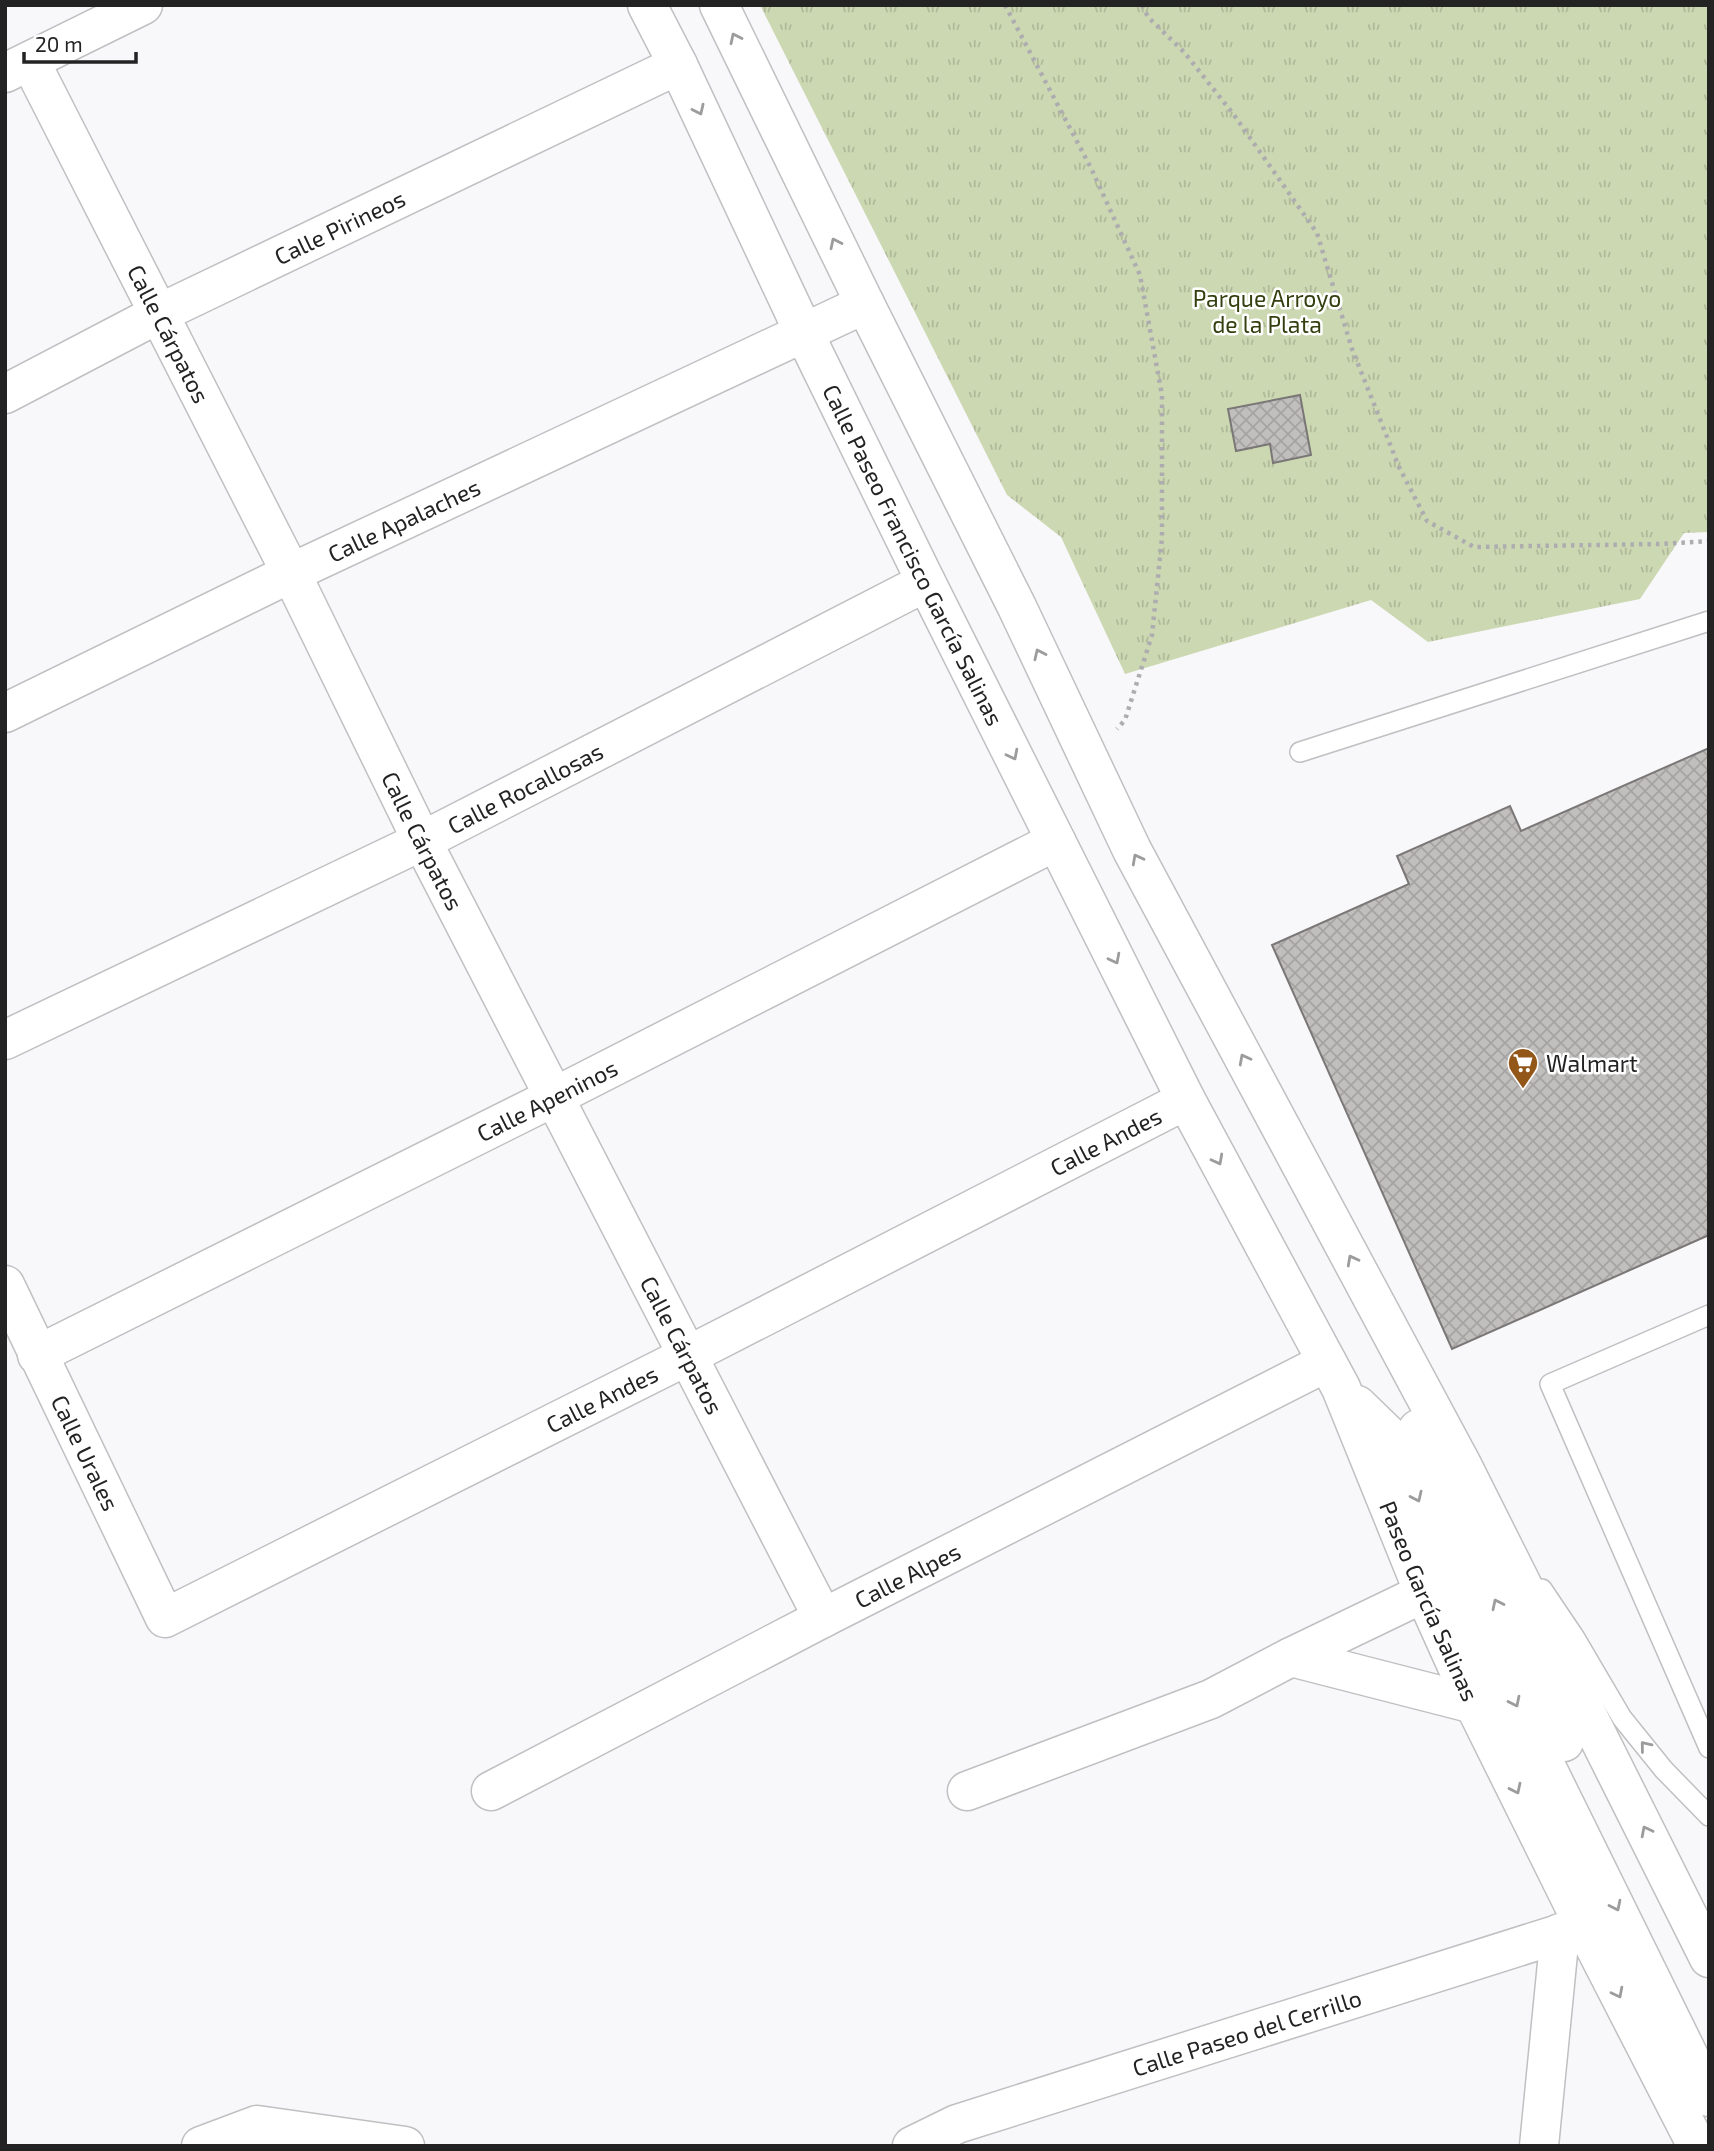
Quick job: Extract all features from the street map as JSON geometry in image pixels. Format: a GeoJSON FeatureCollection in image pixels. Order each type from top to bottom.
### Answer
{"type":"FeatureCollection","features":[{"type":"Feature","properties":{"kind":"street"},"geometry":{"type":"LineString","coordinates":[[18,67],[143,5]]}},
{"type":"Feature","properties":{"kind":"street","name":"Calle Paseo Francisco García Salinas"},"geometry":{"type":"LineString","coordinates":[[647,5],[926,582],[1186,1100]]}},
{"type":"Feature","properties":{"kind":"street"},"geometry":{"type":"LineString","coordinates":[[719,5],[1017,607],[1132,850],[1462,1465],[1709,1958]]}},
{"type":"Feature","properties":{"kind":"street","name":"Calle Pirineos"},"geometry":{"type":"LineString","coordinates":[[5,394],[158,314],[678,65]]}},
{"type":"Feature","properties":{"kind":"street","name":"Calle Cárpatos"},"geometry":{"type":"LineString","coordinates":[[18,67],[158,314],[291,573],[422,841],[823,1618]]}},
{"type":"Feature","properties":{"kind":"street","name":"Calle Apalaches"},"geometry":{"type":"LineString","coordinates":[[5,713],[291,573],[865,304]]}},
{"type":"Feature","properties":{"kind":"street","name":"Calle Rocallosas"},"geometry":{"type":"LineString","coordinates":[[5,1040],[422,841],[926,582]]}},
{"type":"Feature","properties":{"kind":"street","name":"Calle Apeninos"},"geometry":{"type":"LineString","coordinates":[[37,1355],[554,1097],[1056,841]]}},
{"type":"Feature","properties":{"kind":"street","name":"Calle Andes"},"geometry":{"type":"LineString","coordinates":[[165,1618],[687,1356],[1186,1100]]}},
{"type":"Feature","properties":{"kind":"street","name":"Paseo García Salinas"},"geometry":{"type":"LineString","coordinates":[[1186,1100],[1334,1375],[1424,1593],[1572,1930],[1688,2122]]}},
{"type":"Feature","properties":{"kind":"street","name":"Calle Urales"},"geometry":{"type":"LineString","coordinates":[[5,1285],[165,1618]]}},
{"type":"Feature","properties":{"kind":"street"},"geometry":{"type":"LineString","coordinates":[[1384,1320],[1402,1391],[1451,1509],[1709,2040]]}},
{"type":"Feature","properties":{"kind":"street"},"geometry":{"type":"LineString","coordinates":[[1334,1375],[1388,1435],[1469,1610],[1688,2122]]}},
{"type":"Feature","properties":{"kind":"street","name":"Calle Alpes"},"geometry":{"type":"LineString","coordinates":[[491,1791],[823,1618],[1334,1375]]}},
{"type":"Feature","properties":{"kind":"street"},"geometry":{"type":"LineString","coordinates":[[967,1791],[1211,1699],[1424,1593]]}},
{"type":"Feature","properties":{"kind":"street"},"geometry":{"type":"LineString","coordinates":[[1291,1657],[1474,1704]]}},
{"type":"Feature","properties":{"kind":"street"},"geometry":{"type":"LineString","coordinates":[[1539,2146],[1572,1930]]}},
{"type":"Feature","properties":{"kind":"street","name":"Calle Paseo del Cerrillo"},"geometry":{"type":"LineString","coordinates":[[912,2146],[957,2124],[1572,1930]]}},
{"type":"Feature","properties":{"kind":"street"},"geometry":{"type":"LineString","coordinates":[[201,2146],[257,2125],[405,2146]]}},
{"type":"Feature","properties":{"kind":"lane"},"geometry":{"type":"LineString","coordinates":[[1300,752],[1709,621]]}},
{"type":"Feature","properties":{"kind":"lane"},"geometry":{"type":"LineString","coordinates":[[1709,1315],[1550,1384],[1709,1748]]}},
{"type":"Feature","properties":{"kind":"lane"},"geometry":{"type":"LineString","coordinates":[[1492,1526],[1554,1607],[1622,1718],[1664,1770],[1709,1815]]}},
{"type":"Feature","properties":{"kind":"path"},"geometry":{"type":"LineString","coordinates":[[1005,5],[1091,168],[1140,275],[1163,395],[1162,538],[1152,635],[1125,720],[1091,764]]}},
{"type":"Feature","properties":{"kind":"path"},"geometry":{"type":"LineString","coordinates":[[1142,5],[1148,17],[1184,52],[1234,115],[1317,233],[1352,349],[1399,467],[1427,521],[1474,547],[1709,541]]}},
{"type":"Feature","properties":{"kind":"green space","name":"Parque Arroyo de la Plata"},"geometry":{"type":"Polygon","coordinates":[[[760,5],[1709,5],[1709,532],[1684,533],[1640,599],[1428,642],[1371,600],[1125,674],[1061,537],[1007,495],[760,5]]]}},
{"type":"Feature","properties":{"kind":"building"},"geometry":{"type":"Polygon","coordinates":[[[1300,395],[1311,455],[1273,463],[1270,444],[1236,451],[1228,409],[1300,395]]]}},
{"type":"Feature","properties":{"kind":"building","name":"Walmart"},"geometry":{"type":"Polygon","coordinates":[[[1709,748],[1709,1235],[1452,1349],[1272,945],[1409,884],[1397,856],[1510,806],[1521,831],[1709,748]]]}},
{"type":"Feature","properties":{"kind":"place","name":"Walmart"},"geometry":{"type":"Point","coordinates":[1523,1090]}}]}
